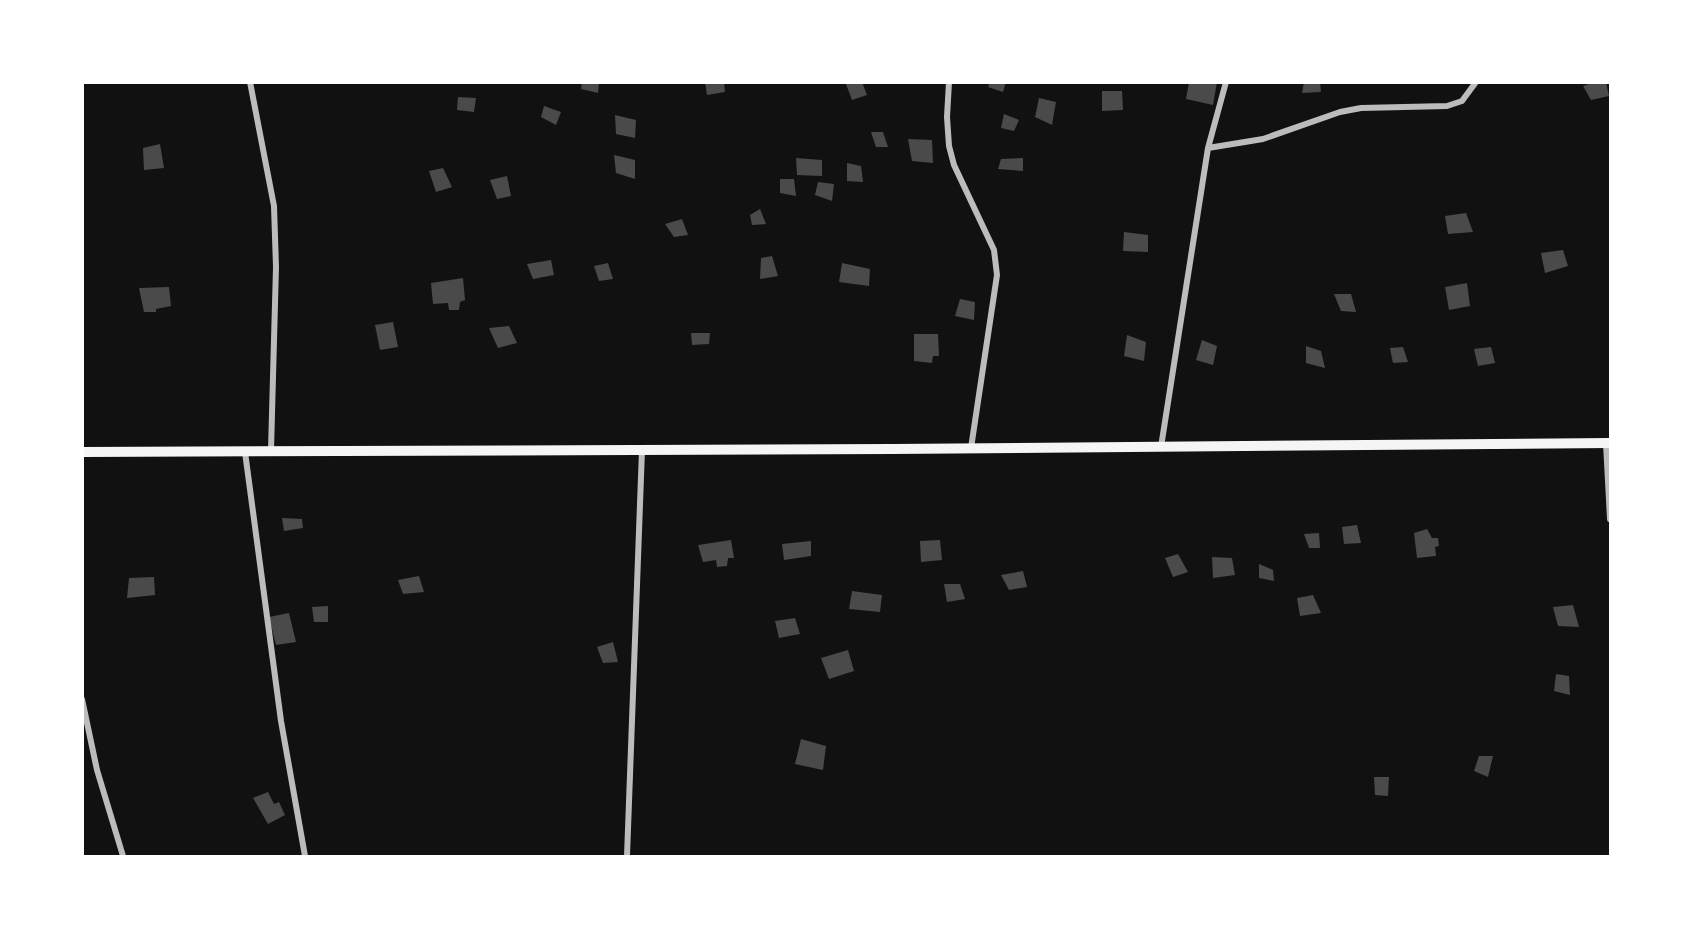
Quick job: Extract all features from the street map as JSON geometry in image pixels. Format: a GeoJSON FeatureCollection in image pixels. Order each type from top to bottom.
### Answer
{"type":"FeatureCollection","features":[{"type":"Feature","properties":{"kind":"main road"},"geometry":{"type":"LineString","coordinates":[[82,452],[1608,443]]}},
{"type":"Feature","properties":{"kind":"street"},"geometry":{"type":"LineString","coordinates":[[250,82],[274,206],[276,267],[271,450]]}},
{"type":"Feature","properties":{"kind":"street"},"geometry":{"type":"LineString","coordinates":[[949,82],[947,117],[949,146],[954,165],[994,250],[997,275],[971,448]]}},
{"type":"Feature","properties":{"kind":"street"},"geometry":{"type":"LineString","coordinates":[[1161,447],[1209,148],[1226,82]]}},
{"type":"Feature","properties":{"kind":"street"},"geometry":{"type":"LineString","coordinates":[[1209,148],[1263,139],[1340,112],[1361,108],[1448,106],[1462,102],[1476,82]]}},
{"type":"Feature","properties":{"kind":"street"},"geometry":{"type":"LineString","coordinates":[[1608,443],[1611,519]]}},
{"type":"Feature","properties":{"kind":"street"},"geometry":{"type":"LineString","coordinates":[[627,856],[642,450]]}},
{"type":"Feature","properties":{"kind":"street"},"geometry":{"type":"LineString","coordinates":[[245,452],[280,721],[305,856]]}},
{"type":"Feature","properties":{"kind":"street"},"geometry":{"type":"LineString","coordinates":[[82,699],[97,770],[123,856]]}},
{"type":"Feature","properties":{"kind":"building"},"geometry":{"type":"Polygon","coordinates":[[[582,82],[599,82],[598,93],[581,89],[582,82]]]}},
{"type":"Feature","properties":{"kind":"building"},"geometry":{"type":"Polygon","coordinates":[[[705,82],[724,82],[725,92],[707,95],[705,82]]]}},
{"type":"Feature","properties":{"kind":"building"},"geometry":{"type":"Polygon","coordinates":[[[862,82],[867,95],[852,100],[846,84],[862,82]]]}},
{"type":"Feature","properties":{"kind":"building"},"geometry":{"type":"Polygon","coordinates":[[[990,82],[1006,82],[1003,92],[988,87],[990,82]]]}},
{"type":"Feature","properties":{"kind":"building"},"geometry":{"type":"Polygon","coordinates":[[[1189,82],[1217,82],[1213,105],[1186,99],[1189,82]]]}},
{"type":"Feature","properties":{"kind":"building"},"geometry":{"type":"Polygon","coordinates":[[[1304,82],[1320,82],[1321,92],[1302,93],[1304,82]]]}},
{"type":"Feature","properties":{"kind":"building"},"geometry":{"type":"Polygon","coordinates":[[[1595,82],[1606,82],[1609,96],[1591,100],[1583,86],[1595,82]]]}},
{"type":"Feature","properties":{"kind":"building"},"geometry":{"type":"Polygon","coordinates":[[[1102,91],[1122,91],[1123,110],[1102,111],[1102,91]]]}},
{"type":"Feature","properties":{"kind":"building"},"geometry":{"type":"Polygon","coordinates":[[[458,97],[476,98],[474,112],[457,110],[458,97]]]}},
{"type":"Feature","properties":{"kind":"building"},"geometry":{"type":"Polygon","coordinates":[[[1039,98],[1056,102],[1052,125],[1035,117],[1039,98]]]}},
{"type":"Feature","properties":{"kind":"building"},"geometry":{"type":"Polygon","coordinates":[[[544,106],[561,112],[556,125],[541,117],[544,106]]]}},
{"type":"Feature","properties":{"kind":"building"},"geometry":{"type":"Polygon","coordinates":[[[1004,114],[1019,120],[1014,131],[1001,128],[1004,114]]]}},
{"type":"Feature","properties":{"kind":"building"},"geometry":{"type":"Polygon","coordinates":[[[615,115],[636,120],[635,138],[616,134],[615,115]]]}},
{"type":"Feature","properties":{"kind":"building"},"geometry":{"type":"Polygon","coordinates":[[[871,132],[883,132],[888,147],[876,147],[871,132]]]}},
{"type":"Feature","properties":{"kind":"building"},"geometry":{"type":"Polygon","coordinates":[[[908,139],[932,140],[933,163],[912,161],[908,139]]]}},
{"type":"Feature","properties":{"kind":"building"},"geometry":{"type":"Polygon","coordinates":[[[160,144],[164,168],[144,170],[143,148],[160,144]]]}},
{"type":"Feature","properties":{"kind":"building"},"geometry":{"type":"Polygon","coordinates":[[[614,155],[635,160],[635,179],[616,173],[614,155]]]}},
{"type":"Feature","properties":{"kind":"building"},"geometry":{"type":"Polygon","coordinates":[[[796,158],[822,160],[822,176],[797,175],[796,158]]]}},
{"type":"Feature","properties":{"kind":"building"},"geometry":{"type":"Polygon","coordinates":[[[1023,158],[1023,171],[998,169],[1001,159],[1023,158]]]}},
{"type":"Feature","properties":{"kind":"building"},"geometry":{"type":"Polygon","coordinates":[[[847,163],[861,166],[863,182],[847,181],[847,163]]]}},
{"type":"Feature","properties":{"kind":"building"},"geometry":{"type":"Polygon","coordinates":[[[443,168],[452,187],[436,192],[429,171],[443,168]]]}},
{"type":"Feature","properties":{"kind":"building"},"geometry":{"type":"Polygon","coordinates":[[[507,176],[511,196],[497,199],[490,180],[507,176]]]}},
{"type":"Feature","properties":{"kind":"building"},"geometry":{"type":"Polygon","coordinates":[[[780,179],[794,179],[796,196],[780,193],[780,179]]]}},
{"type":"Feature","properties":{"kind":"building"},"geometry":{"type":"Polygon","coordinates":[[[818,182],[834,184],[832,201],[815,195],[818,182]]]}},
{"type":"Feature","properties":{"kind":"building"},"geometry":{"type":"Polygon","coordinates":[[[760,209],[766,224],[752,225],[750,215],[760,209]]]}},
{"type":"Feature","properties":{"kind":"building"},"geometry":{"type":"Polygon","coordinates":[[[1466,213],[1473,232],[1448,234],[1445,216],[1466,213]]]}},
{"type":"Feature","properties":{"kind":"building"},"geometry":{"type":"Polygon","coordinates":[[[682,219],[688,235],[674,237],[665,224],[682,219]]]}},
{"type":"Feature","properties":{"kind":"building"},"geometry":{"type":"Polygon","coordinates":[[[1124,232],[1148,235],[1148,252],[1123,251],[1124,232]]]}},
{"type":"Feature","properties":{"kind":"building"},"geometry":{"type":"Polygon","coordinates":[[[1563,250],[1568,266],[1545,273],[1541,253],[1563,250]]]}},
{"type":"Feature","properties":{"kind":"building"},"geometry":{"type":"Polygon","coordinates":[[[772,256],[778,276],[760,279],[761,258],[772,256]]]}},
{"type":"Feature","properties":{"kind":"building"},"geometry":{"type":"Polygon","coordinates":[[[551,260],[554,275],[533,279],[527,264],[551,260]]]}},
{"type":"Feature","properties":{"kind":"building"},"geometry":{"type":"Polygon","coordinates":[[[608,263],[613,279],[599,281],[594,266],[608,263]]]}},
{"type":"Feature","properties":{"kind":"building"},"geometry":{"type":"Polygon","coordinates":[[[842,263],[870,269],[869,286],[839,282],[842,263]]]}},
{"type":"Feature","properties":{"kind":"building"},"geometry":{"type":"Polygon","coordinates":[[[463,278],[465,300],[460,302],[459,310],[449,310],[448,303],[433,304],[431,283],[463,278]]]}},
{"type":"Feature","properties":{"kind":"building"},"geometry":{"type":"Polygon","coordinates":[[[1467,283],[1470,306],[1449,310],[1445,287],[1467,283]]]}},
{"type":"Feature","properties":{"kind":"building"},"geometry":{"type":"Polygon","coordinates":[[[169,287],[171,306],[156,309],[156,312],[144,312],[139,288],[169,287]]]}},
{"type":"Feature","properties":{"kind":"building"},"geometry":{"type":"Polygon","coordinates":[[[1334,294],[1351,294],[1356,312],[1341,311],[1334,294]]]}},
{"type":"Feature","properties":{"kind":"building"},"geometry":{"type":"Polygon","coordinates":[[[960,299],[975,302],[974,320],[955,316],[960,299]]]}},
{"type":"Feature","properties":{"kind":"building"},"geometry":{"type":"Polygon","coordinates":[[[393,322],[398,347],[380,350],[375,325],[393,322]]]}},
{"type":"Feature","properties":{"kind":"building"},"geometry":{"type":"Polygon","coordinates":[[[509,326],[517,343],[498,348],[489,328],[509,326]]]}},
{"type":"Feature","properties":{"kind":"building"},"geometry":{"type":"Polygon","coordinates":[[[691,333],[710,333],[709,344],[692,345],[691,333]]]}},
{"type":"Feature","properties":{"kind":"building"},"geometry":{"type":"Polygon","coordinates":[[[914,334],[938,334],[939,356],[933,356],[932,363],[914,361],[914,334]]]}},
{"type":"Feature","properties":{"kind":"building"},"geometry":{"type":"Polygon","coordinates":[[[1127,335],[1146,342],[1144,361],[1124,356],[1127,335]]]}},
{"type":"Feature","properties":{"kind":"building"},"geometry":{"type":"Polygon","coordinates":[[[1202,340],[1217,346],[1213,365],[1196,360],[1202,340]]]}},
{"type":"Feature","properties":{"kind":"building"},"geometry":{"type":"Polygon","coordinates":[[[1306,346],[1321,351],[1325,368],[1306,363],[1306,346]]]}},
{"type":"Feature","properties":{"kind":"building"},"geometry":{"type":"Polygon","coordinates":[[[1403,347],[1408,362],[1393,363],[1390,348],[1403,347]]]}},
{"type":"Feature","properties":{"kind":"building"},"geometry":{"type":"Polygon","coordinates":[[[1491,347],[1495,363],[1478,366],[1474,349],[1491,347]]]}},
{"type":"Feature","properties":{"kind":"building"},"geometry":{"type":"Polygon","coordinates":[[[282,518],[302,519],[303,528],[284,531],[282,518]]]}},
{"type":"Feature","properties":{"kind":"building"},"geometry":{"type":"Polygon","coordinates":[[[1357,525],[1361,543],[1344,544],[1342,527],[1357,525]]]}},
{"type":"Feature","properties":{"kind":"building"},"geometry":{"type":"Polygon","coordinates":[[[1427,529],[1432,538],[1438,538],[1439,546],[1435,547],[1436,556],[1417,558],[1414,533],[1427,529]]]}},
{"type":"Feature","properties":{"kind":"building"},"geometry":{"type":"Polygon","coordinates":[[[1319,533],[1320,548],[1309,548],[1304,534],[1319,533]]]}},
{"type":"Feature","properties":{"kind":"building"},"geometry":{"type":"Polygon","coordinates":[[[731,540],[734,558],[728,558],[727,566],[717,567],[716,560],[703,562],[698,545],[731,540]]]}},
{"type":"Feature","properties":{"kind":"building"},"geometry":{"type":"Polygon","coordinates":[[[940,540],[942,560],[921,562],[920,541],[940,540]]]}},
{"type":"Feature","properties":{"kind":"building"},"geometry":{"type":"Polygon","coordinates":[[[811,541],[811,556],[784,560],[782,544],[811,541]]]}},
{"type":"Feature","properties":{"kind":"building"},"geometry":{"type":"Polygon","coordinates":[[[1178,554],[1188,572],[1173,577],[1165,558],[1178,554]]]}},
{"type":"Feature","properties":{"kind":"building"},"geometry":{"type":"Polygon","coordinates":[[[1212,557],[1232,558],[1235,575],[1213,578],[1212,557]]]}},
{"type":"Feature","properties":{"kind":"building"},"geometry":{"type":"Polygon","coordinates":[[[1259,564],[1273,570],[1274,581],[1259,578],[1259,564]]]}},
{"type":"Feature","properties":{"kind":"building"},"geometry":{"type":"Polygon","coordinates":[[[1023,571],[1027,587],[1009,590],[1001,575],[1023,571]]]}},
{"type":"Feature","properties":{"kind":"building"},"geometry":{"type":"Polygon","coordinates":[[[419,576],[424,592],[403,594],[398,580],[419,576]]]}},
{"type":"Feature","properties":{"kind":"building"},"geometry":{"type":"Polygon","coordinates":[[[154,577],[155,595],[127,598],[129,578],[154,577]]]}},
{"type":"Feature","properties":{"kind":"building"},"geometry":{"type":"Polygon","coordinates":[[[944,584],[960,584],[965,599],[947,602],[944,584]]]}},
{"type":"Feature","properties":{"kind":"building"},"geometry":{"type":"Polygon","coordinates":[[[852,591],[882,595],[880,612],[849,609],[852,591]]]}},
{"type":"Feature","properties":{"kind":"building"},"geometry":{"type":"Polygon","coordinates":[[[1313,595],[1321,613],[1300,616],[1297,598],[1313,595]]]}},
{"type":"Feature","properties":{"kind":"building"},"geometry":{"type":"Polygon","coordinates":[[[1573,605],[1579,627],[1558,626],[1553,607],[1573,605]]]}},
{"type":"Feature","properties":{"kind":"building"},"geometry":{"type":"Polygon","coordinates":[[[328,606],[328,622],[314,622],[312,607],[328,606]]]}},
{"type":"Feature","properties":{"kind":"building"},"geometry":{"type":"Polygon","coordinates":[[[289,613],[296,642],[276,645],[269,617],[289,613]]]}},
{"type":"Feature","properties":{"kind":"building"},"geometry":{"type":"Polygon","coordinates":[[[795,618],[800,634],[779,638],[775,621],[795,618]]]}},
{"type":"Feature","properties":{"kind":"building"},"geometry":{"type":"Polygon","coordinates":[[[613,642],[618,662],[603,663],[597,647],[613,642]]]}},
{"type":"Feature","properties":{"kind":"building"},"geometry":{"type":"Polygon","coordinates":[[[848,650],[854,671],[829,679],[821,658],[848,650]]]}},
{"type":"Feature","properties":{"kind":"building"},"geometry":{"type":"Polygon","coordinates":[[[1556,674],[1569,676],[1570,695],[1554,691],[1556,674]]]}},
{"type":"Feature","properties":{"kind":"building"},"geometry":{"type":"Polygon","coordinates":[[[801,739],[826,746],[823,770],[795,764],[801,739]]]}},
{"type":"Feature","properties":{"kind":"building"},"geometry":{"type":"Polygon","coordinates":[[[1479,756],[1493,756],[1488,777],[1474,771],[1479,756]]]}},
{"type":"Feature","properties":{"kind":"building"},"geometry":{"type":"Polygon","coordinates":[[[1374,777],[1389,777],[1388,796],[1375,795],[1374,777]]]}},
{"type":"Feature","properties":{"kind":"building"},"geometry":{"type":"Polygon","coordinates":[[[268,792],[274,804],[279,802],[285,815],[268,824],[253,798],[268,792]]]}}]}
